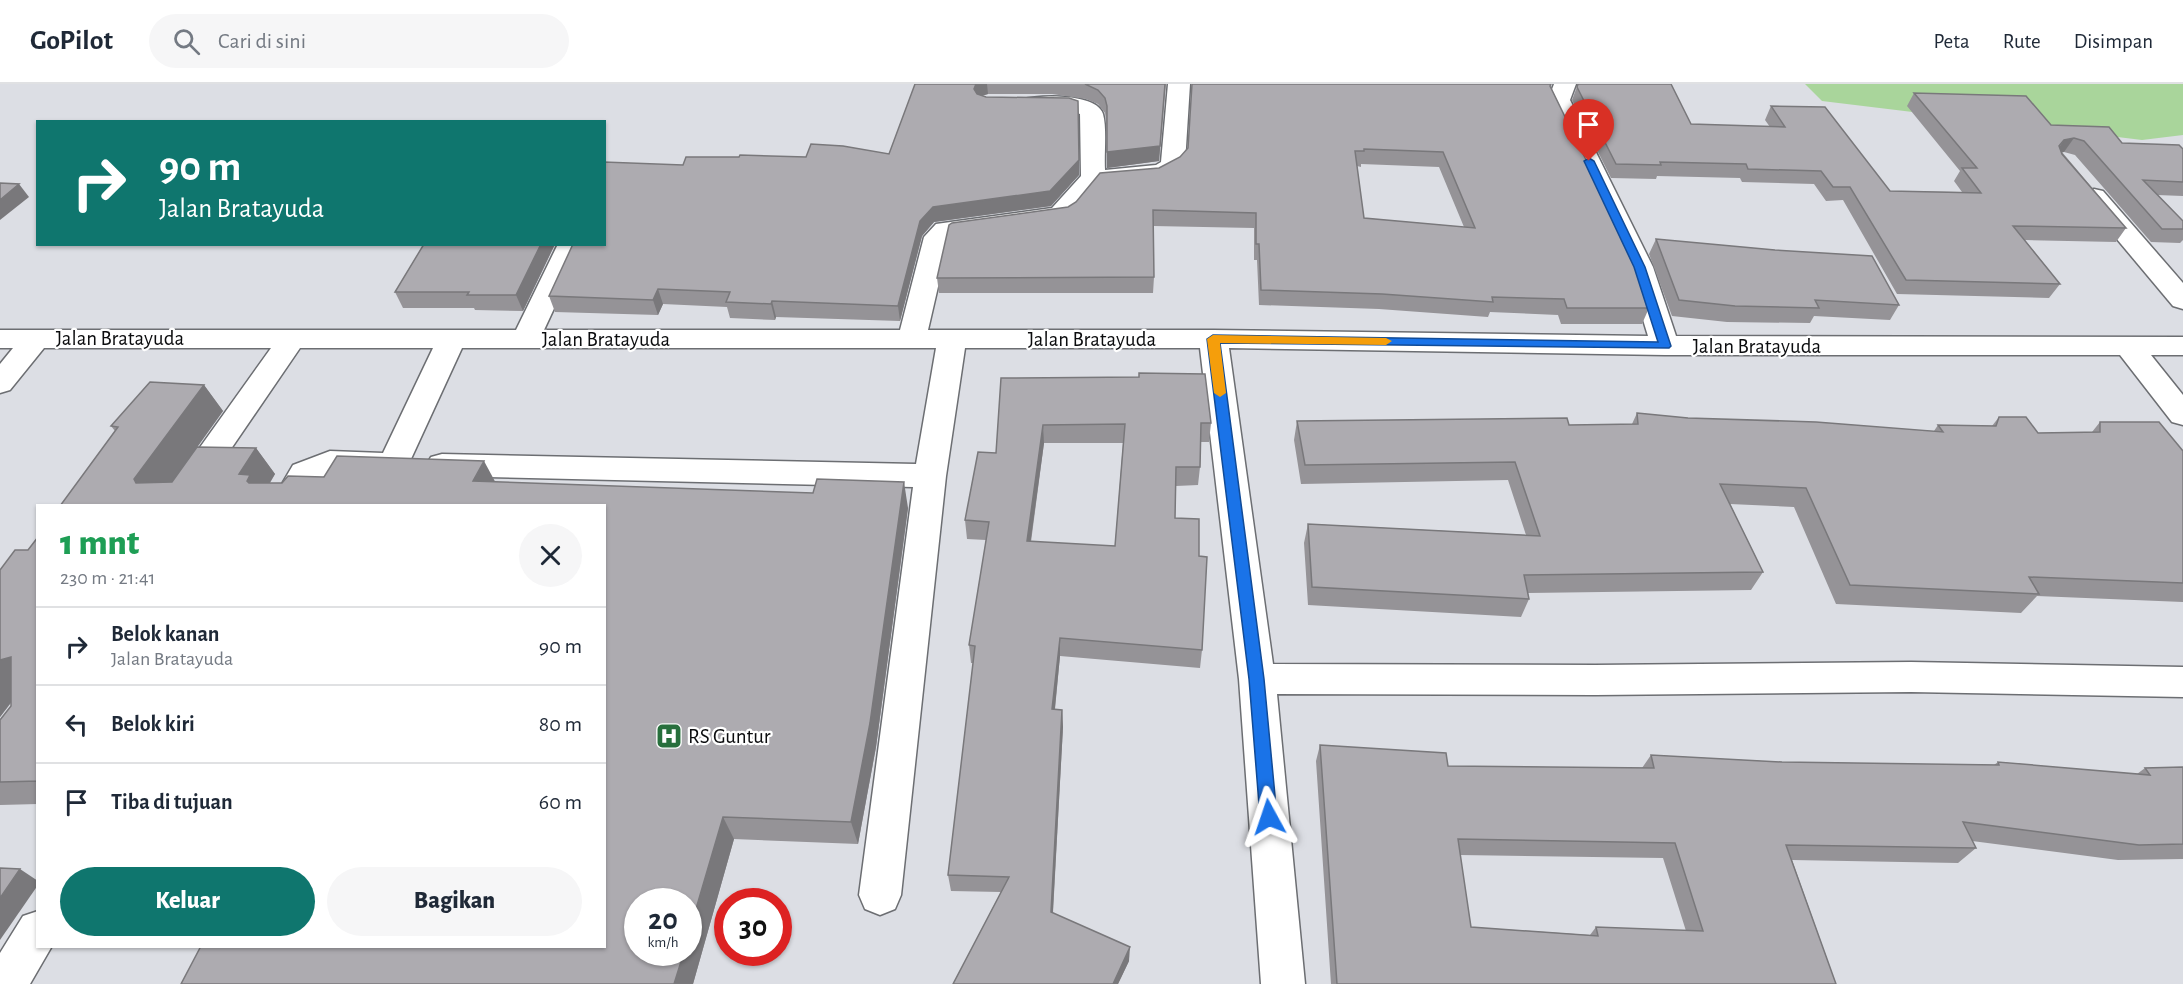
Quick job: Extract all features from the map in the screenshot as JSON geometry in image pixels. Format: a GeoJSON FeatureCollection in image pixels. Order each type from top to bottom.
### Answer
{"type":"FeatureCollection","features":[{"type":"Feature","properties":{"kind":"street"},"geometry":{"type":"LineString","coordinates":[[912,339],[937,237],[941,232],[945,229],[1059,215],[1065,212],[1089,180],[1093,178],[1162,172],[1173,163],[1179,84]]}},
{"type":"Feature","properties":{"kind":"street"},"geometry":{"type":"LineString","coordinates":[[1565,84],[1559,100],[1640,267],[1665,346]]}},
{"type":"Feature","properties":{"kind":"street"},"geometry":{"type":"LineString","coordinates":[[1012,104],[1071,104],[1088,109],[1091,113],[1093,178]]}},
{"type":"Feature","properties":{"kind":"street"},"geometry":{"type":"LineString","coordinates":[[2079,178],[2183,300]]}},
{"type":"Feature","properties":{"kind":"street"},"geometry":{"type":"LineString","coordinates":[[526,339],[570,246]]}},
{"type":"Feature","properties":{"kind":"street"},"geometry":{"type":"LineString","coordinates":[[0,383],[37,338]]}},
{"type":"Feature","properties":{"kind":"street"},"geometry":{"type":"LineString","coordinates":[[175,504],[293,338]]}},
{"type":"Feature","properties":{"kind":"street"},"geometry":{"type":"LineString","coordinates":[[394,464],[452,338]]}},
{"type":"Feature","properties":{"kind":"street","name":"Jalan Bratayuda"},"geometry":{"type":"LineString","coordinates":[[0,339],[1213,339],[1665,346],[2183,346]]}},
{"type":"Feature","properties":{"kind":"street"},"geometry":{"type":"LineString","coordinates":[[880,895],[930,476],[952,339]]}},
{"type":"Feature","properties":{"kind":"street"},"geometry":{"type":"LineString","coordinates":[[1213,339],[1257,679],[1283,984]]}},
{"type":"Feature","properties":{"kind":"street"},"geometry":{"type":"LineString","coordinates":[[2128,346],[2183,415]]}},
{"type":"Feature","properties":{"kind":"street"},"geometry":{"type":"LineString","coordinates":[[286,504],[304,473],[330,462],[930,476]]}},
{"type":"Feature","properties":{"kind":"street"},"geometry":{"type":"LineString","coordinates":[[1257,679],[1595,680],[1911,677],[2183,682]]}},
{"type":"Feature","properties":{"kind":"street"},"geometry":{"type":"LineString","coordinates":[[6,984],[36,934]]}},
{"type":"Feature","properties":{"kind":"green space"},"geometry":{"type":"Polygon","coordinates":[[[1805,84],[2183,84],[2183,135],[2142,140],[1822,101],[1805,84]]]}},
{"type":"Feature","properties":{"kind":"building"},"geometry":{"type":"Polygon","coordinates":[[[915,84],[976,84],[974,89],[977,94],[986,97],[1069,98],[1078,101],[1079,160],[1050,191],[933,207],[920,221],[898,306],[772,301],[771,304],[726,302],[730,292],[658,289],[653,300],[549,296],[572,246],[606,246],[606,162],[683,165],[686,157],[739,157],[740,155],[806,157],[811,144],[843,146],[889,154],[915,84]]]}},
{"type":"Feature","properties":{"kind":"building"},"geometry":{"type":"Polygon","coordinates":[[[1085,84],[1165,84],[1160,146],[1107,152],[1105,98],[1098,90],[1085,84]]]}},
{"type":"Feature","properties":{"kind":"building"},"geometry":{"type":"Polygon","coordinates":[[[1192,84],[1551,84],[1631,252],[1649,308],[1567,308],[1564,299],[1492,297],[1493,302],[1382,294],[1261,290],[1259,244],[1256,244],[1256,213],[1153,210],[1154,277],[937,278],[949,225],[952,223],[1068,207],[1076,202],[1100,173],[1159,168],[1180,157],[1188,148],[1192,84]],[[1364,149],[1364,151],[1355,151],[1364,218],[1475,228],[1443,152],[1364,149]]]}},
{"type":"Feature","properties":{"kind":"building"},"geometry":{"type":"Polygon","coordinates":[[[1578,84],[1671,84],[1691,124],[1785,127],[1771,106],[1825,107],[1890,191],[1981,193],[1962,168],[1977,168],[1914,93],[2026,96],[2051,125],[2109,127],[2122,143],[2179,145],[2183,149],[2183,182],[2143,180],[2183,221],[2183,229],[2162,229],[2084,141],[2074,138],[2064,140],[2059,146],[2062,154],[2126,228],[2013,226],[2060,284],[1906,280],[1850,187],[1833,187],[1821,171],[1748,169],[1746,164],[1660,162],[1661,165],[1616,164],[1577,87],[1578,84]]]}},
{"type":"Feature","properties":{"kind":"building"},"geometry":{"type":"Polygon","coordinates":[[[0,183],[19,184],[0,200],[0,183]]]}},
{"type":"Feature","properties":{"kind":"building"},"geometry":{"type":"Polygon","coordinates":[[[1656,239],[1872,256],[1899,305],[1815,300],[1819,308],[1735,306],[1679,300],[1656,239]]]}},
{"type":"Feature","properties":{"kind":"building"},"geometry":{"type":"Polygon","coordinates":[[[423,246],[540,246],[516,295],[467,295],[469,292],[395,292],[423,246]]]}},
{"type":"Feature","properties":{"kind":"building"},"geometry":{"type":"Polygon","coordinates":[[[1139,373],[1205,374],[1211,423],[1201,423],[1200,467],[1176,467],[1175,518],[1199,519],[1199,556],[1207,557],[1202,650],[1060,638],[1052,709],[1062,710],[1051,912],[1130,947],[1113,984],[953,984],[1009,877],[948,875],[975,646],[969,645],[989,522],[965,520],[978,452],[996,453],[1001,378],[1139,377],[1139,373]],[[1125,424],[1043,425],[1027,541],[1115,546],[1125,424]]]}},
{"type":"Feature","properties":{"kind":"building"},"geometry":{"type":"Polygon","coordinates":[[[150,382],[204,385],[134,479],[136,483],[172,482],[197,447],[256,448],[239,474],[250,475],[247,481],[249,483],[282,483],[288,476],[324,477],[337,456],[484,461],[473,481],[813,493],[817,479],[904,482],[870,723],[851,822],[723,817],[702,888],[624,888],[624,966],[680,966],[674,984],[181,984],[200,948],[606,948],[606,504],[61,504],[118,427],[111,426],[150,382]]]}},
{"type":"Feature","properties":{"kind":"building"},"geometry":{"type":"Polygon","coordinates":[[[1637,413],[1688,418],[1816,422],[1943,432],[1938,425],[1996,426],[1999,417],[2026,417],[2038,433],[2100,432],[2100,422],[2159,422],[2183,451],[2183,583],[2029,577],[2039,594],[1850,585],[1806,488],[1720,484],[1763,572],[1524,575],[1529,599],[1312,587],[1308,524],[1540,536],[1515,462],[1305,465],[1297,421],[1567,418],[1569,425],[1638,424],[1637,413]]]}},
{"type":"Feature","properties":{"kind":"building"},"geometry":{"type":"Polygon","coordinates":[[[36,540],[36,781],[0,782],[0,720],[11,706],[11,657],[0,660],[0,570],[15,550],[28,550],[36,540]]]}},
{"type":"Feature","properties":{"kind":"building"},"geometry":{"type":"Polygon","coordinates":[[[1320,745],[1446,753],[1448,766],[1654,768],[1651,755],[1782,762],[1999,765],[1998,762],[2150,775],[2145,768],[2183,767],[2183,844],[2139,845],[1963,822],[1976,848],[1786,845],[1836,984],[1337,984],[1320,745]],[[1458,839],[1471,927],[1598,936],[1596,927],[1703,931],[1675,843],[1458,839]]]}},
{"type":"Feature","properties":{"kind":"building"},"geometry":{"type":"Polygon","coordinates":[[[0,868],[20,869],[0,898],[0,868]]]}},
{"type":"Feature","properties":{"kind":"slow traffic"},"geometry":{"type":"LineString","coordinates":[[1220,393],[1213,339],[1386,341]]}},
{"type":"Feature","properties":{"kind":"place","name":"RS Guntur"},"geometry":{"type":"Point","coordinates":[669,736]}},
{"type":"Feature","properties":{"kind":"route"},"geometry":{"type":"LineString","coordinates":[[1269,817],[1257,679],[1213,339],[1665,346],[1640,267],[1589,161]]}}]}
